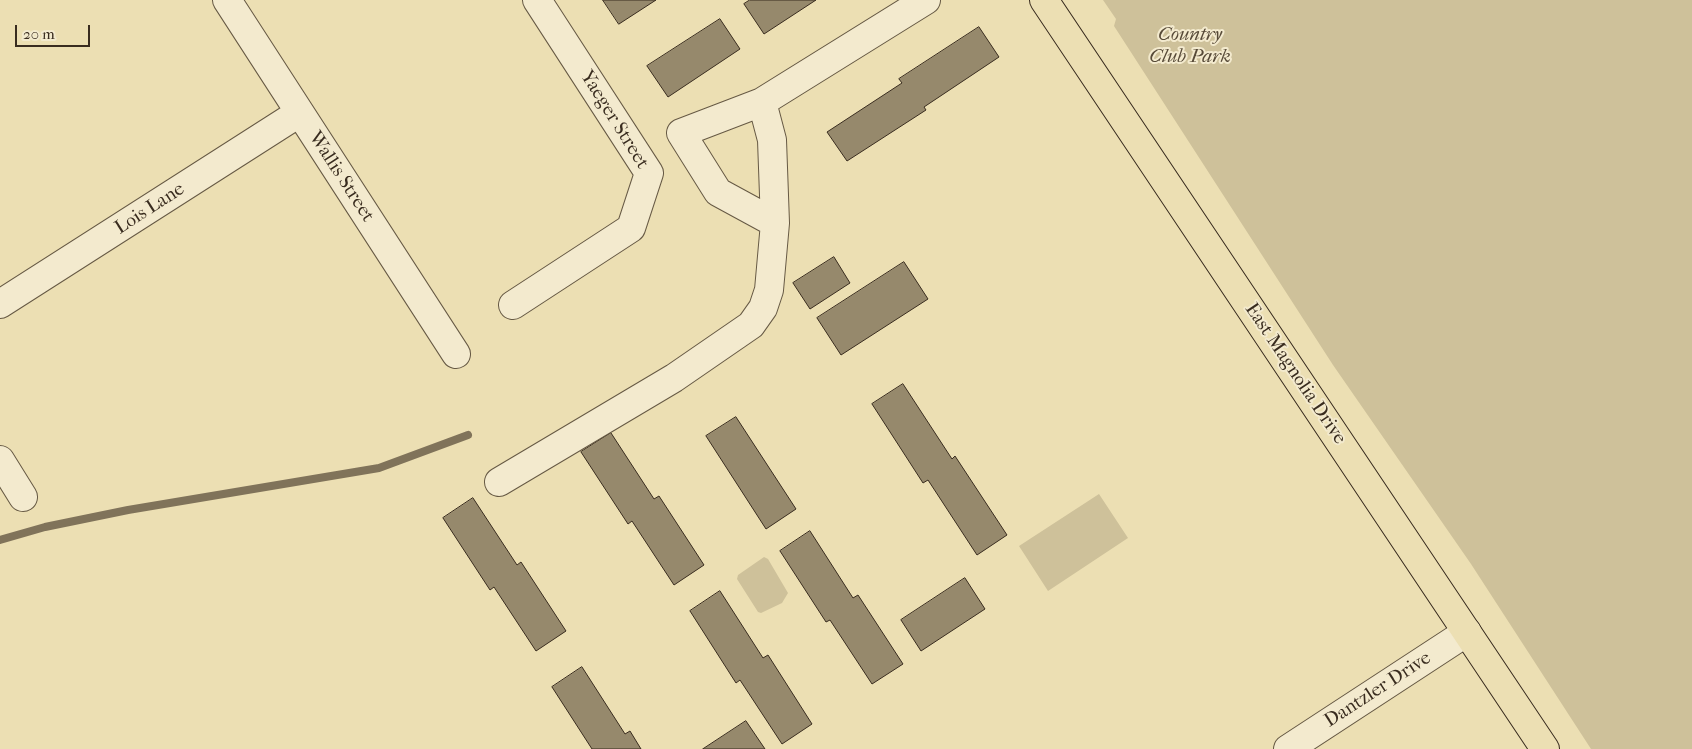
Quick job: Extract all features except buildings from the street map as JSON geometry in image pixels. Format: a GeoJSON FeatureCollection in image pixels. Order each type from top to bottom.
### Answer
{"type":"FeatureCollection","features":[{"type":"Feature","properties":{"kind":"main road","name":"East Magnolia Drive"},"geometry":{"type":"LineString","coordinates":[[1044,0],[1545,749]]}},
{"type":"Feature","properties":{"kind":"street","name":"Wallis Street"},"geometry":{"type":"LineString","coordinates":[[227,0],[456,354]]}},
{"type":"Feature","properties":{"kind":"street","name":"Yaeger Street"},"geometry":{"type":"LineString","coordinates":[[513,306],[631,228],[649,173],[537,0]]}},
{"type":"Feature","properties":{"kind":"street"},"geometry":{"type":"LineString","coordinates":[[775,223],[718,192],[681,133],[762,102],[926,0]]}},
{"type":"Feature","properties":{"kind":"street"},"geometry":{"type":"LineString","coordinates":[[499,482],[674,378],[751,325],[763,308],[769,290],[775,223],[772,140],[762,102]]}},
{"type":"Feature","properties":{"kind":"street","name":"Lois Lane"},"geometry":{"type":"LineString","coordinates":[[0,304],[299,113]]}},
{"type":"Feature","properties":{"kind":"street"},"geometry":{"type":"LineString","coordinates":[[0,460],[23,497]]}},
{"type":"Feature","properties":{"kind":"street","name":"Dantzler Drive"},"geometry":{"type":"LineString","coordinates":[[1288,749],[1467,632]]}},
{"type":"Feature","properties":{"kind":"green space","name":"Country Club Park"},"geometry":{"type":"Polygon","coordinates":[[[1103,0],[1692,0],[1692,749],[1591,749],[1471,564],[1333,365],[1114,26],[1116,19],[1103,0]]]}},
{"type":"Feature","properties":{"kind":"green space"},"geometry":{"type":"Polygon","coordinates":[[[1099,494],[1128,538],[1048,591],[1019,546],[1099,494]]]}},
{"type":"Feature","properties":{"kind":"green space"},"geometry":{"type":"Polygon","coordinates":[[[764,557],[768,559],[788,593],[782,603],[761,613],[758,612],[737,579],[738,575],[764,557]]]}},
{"type":"Feature","properties":{"kind":"waterway"},"geometry":{"type":"LineString","coordinates":[[0,540],[45,527],[128,510],[379,468],[468,435]]}}]}
